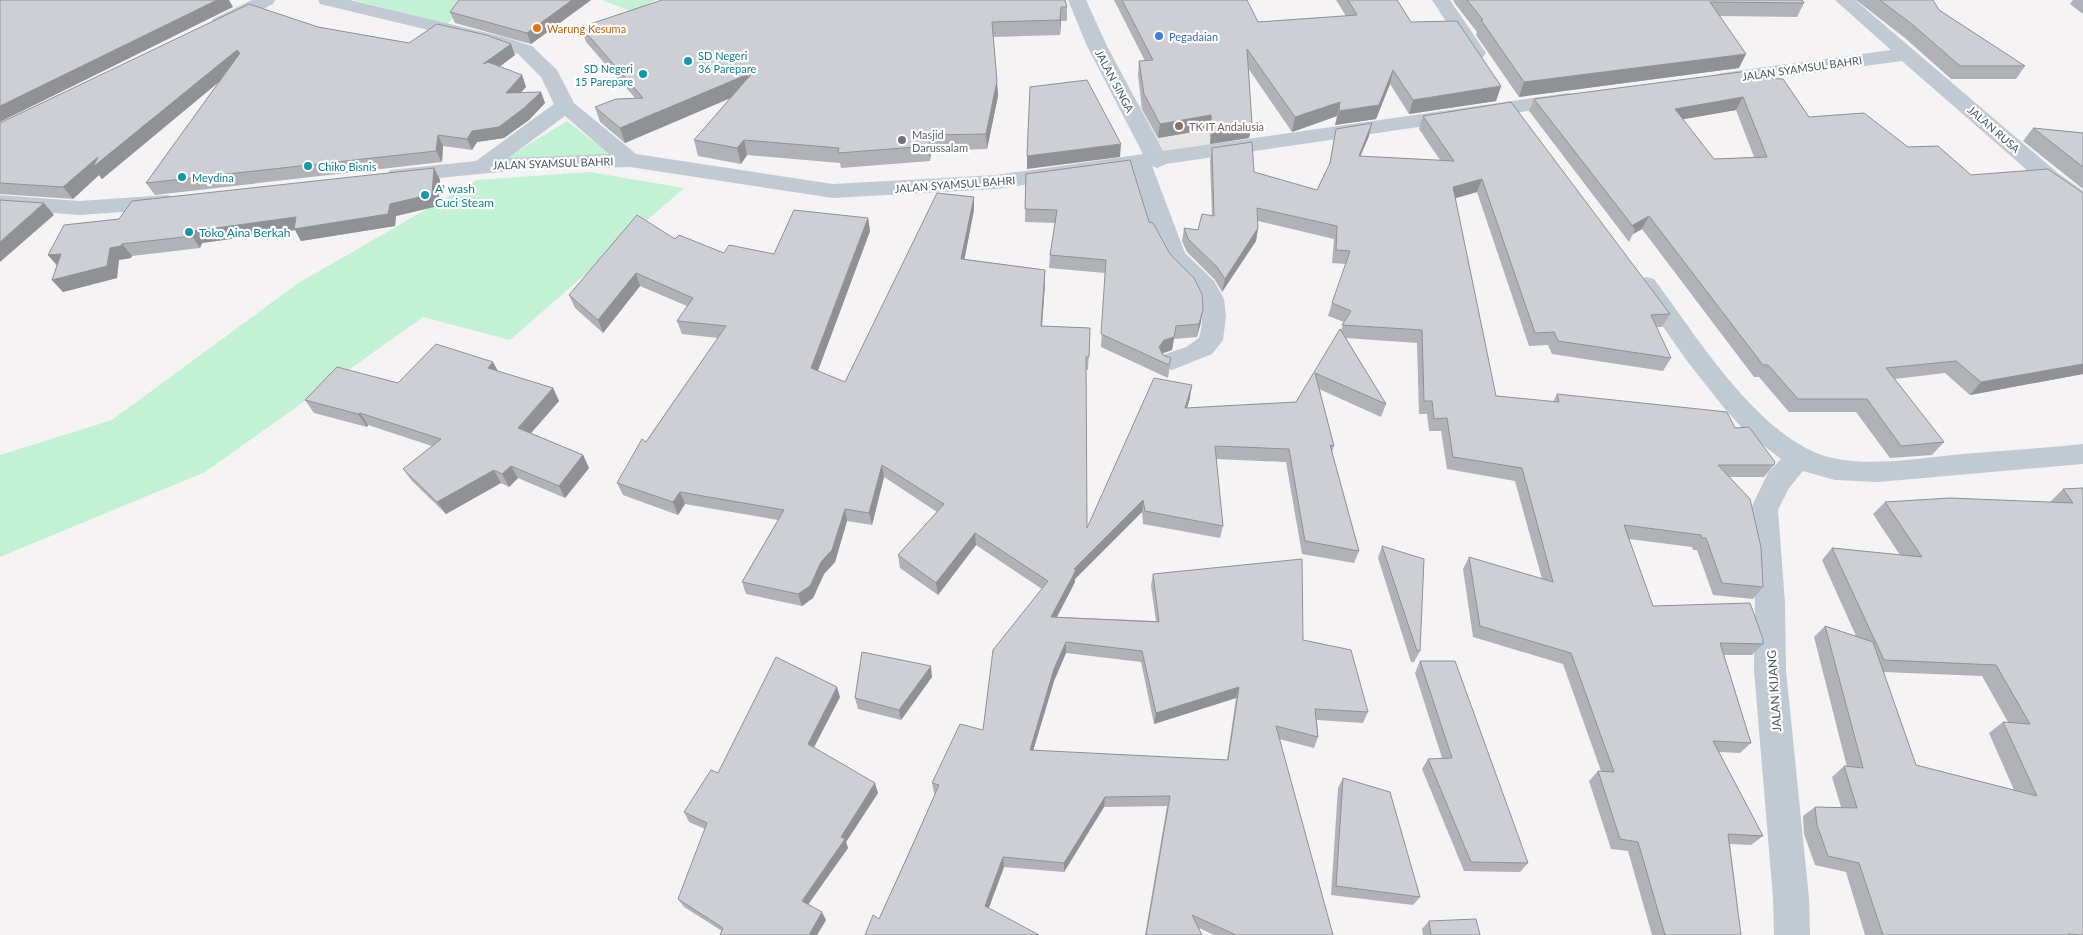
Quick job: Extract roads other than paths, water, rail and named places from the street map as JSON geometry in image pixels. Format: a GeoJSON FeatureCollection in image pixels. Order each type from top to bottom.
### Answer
{"type":"FeatureCollection","features":[{"type":"Feature","properties":{"kind":"street"},"geometry":{"type":"LineString","coordinates":[[204,31],[266,0]]}},
{"type":"Feature","properties":{"kind":"street"},"geometry":{"type":"LineString","coordinates":[[327,0],[497,41],[525,50],[550,74],[565,106],[630,160]]}},
{"type":"Feature","properties":{"kind":"street","name":"JALAN SINGA"},"geometry":{"type":"LineString","coordinates":[[1076,0],[1148,162],[1174,254],[1180,264],[1207,287],[1214,306],[1214,322],[1209,343],[1200,352],[1172,361]]}},
{"type":"Feature","properties":{"kind":"street"},"geometry":{"type":"LineString","coordinates":[[1441,0],[1485,66]]}},
{"type":"Feature","properties":{"kind":"street","name":"JALAN RUSA"},"geometry":{"type":"LineString","coordinates":[[1844,0],[2051,179],[2083,201]]}},
{"type":"Feature","properties":{"kind":"street","name":"JALAN SYAMSUL BAHRI"},"geometry":{"type":"LineString","coordinates":[[1700,82],[1907,54]]}},
{"type":"Feature","properties":{"kind":"street","name":"JALAN SYAMSUL BAHRI"},"geometry":{"type":"LineString","coordinates":[[374,178],[482,166],[573,160],[630,160],[833,191],[996,182],[1148,162],[1507,98],[1591,96]]}},
{"type":"Feature","properties":{"kind":"street"},"geometry":{"type":"LineString","coordinates":[[1507,98],[1530,130]]}},
{"type":"Feature","properties":{"kind":"street"},"geometry":{"type":"LineString","coordinates":[[482,166],[565,106]]}},
{"type":"Feature","properties":{"kind":"street"},"geometry":{"type":"LineString","coordinates":[[0,202],[79,208],[189,199]]}},
{"type":"Feature","properties":{"kind":"street"},"geometry":{"type":"LineString","coordinates":[[1629,262],[1723,387],[1755,422],[1798,457],[1822,467],[1856,471],[1903,469],[2083,454]]}},
{"type":"Feature","properties":{"kind":"street","name":"JALAN KIJANG"},"geometry":{"type":"LineString","coordinates":[[1792,935],[1789,870],[1770,670],[1770,603],[1764,510],[1778,481],[1798,457]]}},
{"type":"Feature","properties":{"kind":"place","name":"Warung Kesuma"},"geometry":{"type":"Point","coordinates":[537,28]}},
{"type":"Feature","properties":{"kind":"place","name":"Pegadaian"},"geometry":{"type":"Point","coordinates":[1159,36]}},
{"type":"Feature","properties":{"kind":"place","name":"SD Negeri 36 Parepare"},"geometry":{"type":"Point","coordinates":[688,61]}},
{"type":"Feature","properties":{"kind":"place","name":"SD Negeri 15 Parepare"},"geometry":{"type":"Point","coordinates":[643,74]}},
{"type":"Feature","properties":{"kind":"place","name":"TK IT Andalusia"},"geometry":{"type":"Point","coordinates":[1179,126]}},
{"type":"Feature","properties":{"kind":"place","name":"Masjid Darussalam"},"geometry":{"type":"Point","coordinates":[902,140]}},
{"type":"Feature","properties":{"kind":"place","name":"Chiko Bisnis"},"geometry":{"type":"Point","coordinates":[308,166]}},
{"type":"Feature","properties":{"kind":"place","name":"Meydina"},"geometry":{"type":"Point","coordinates":[182,177]}},
{"type":"Feature","properties":{"kind":"place","name":"A' wash Cuci Steam"},"geometry":{"type":"Point","coordinates":[425,195]}},
{"type":"Feature","properties":{"kind":"place","name":"Toko Aina Berkah"},"geometry":{"type":"Point","coordinates":[189,232]}}]}
